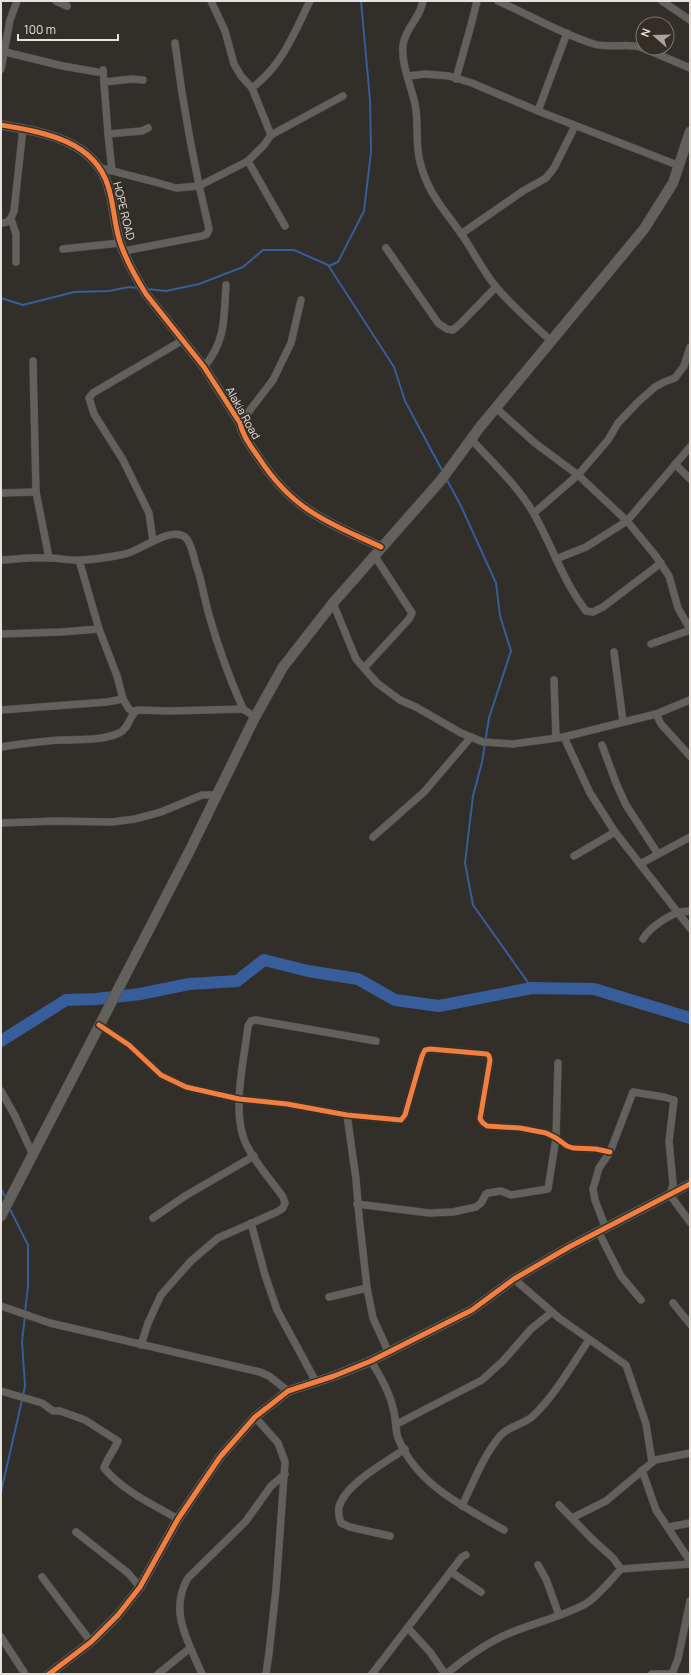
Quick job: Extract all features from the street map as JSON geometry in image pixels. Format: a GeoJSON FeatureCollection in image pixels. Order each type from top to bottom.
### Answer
{"type":"FeatureCollection","features":[{"type":"Feature","properties":{"kind":"main road"},"geometry":{"type":"LineString","coordinates":[[4,1208],[33,1155],[189,852],[255,717],[283,667],[333,603],[444,476],[496,408],[644,229],[673,183],[680,166],[687,157],[690,132]]}},
{"type":"Feature","properties":{"kind":"street"},"geometry":{"type":"LineString","coordinates":[[1,69],[3,52],[12,12],[17,1]]}},
{"type":"Feature","properties":{"kind":"street"},"geometry":{"type":"LineString","coordinates":[[56,1],[67,6]]}},
{"type":"Feature","properties":{"kind":"street"},"geometry":{"type":"LineString","coordinates":[[211,1],[226,31],[234,64],[241,76],[252,88],[271,135]]}},
{"type":"Feature","properties":{"kind":"street"},"geometry":{"type":"LineString","coordinates":[[252,88],[265,78],[274,68],[310,1]]}},
{"type":"Feature","properties":{"kind":"street"},"geometry":{"type":"LineString","coordinates":[[423,1],[421,11],[406,34],[403,44],[403,55],[415,105],[419,160],[425,178],[433,196],[461,234],[496,287],[551,341]]}},
{"type":"Feature","properties":{"kind":"street"},"geometry":{"type":"LineString","coordinates":[[456,79],[477,1]]}},
{"type":"Feature","properties":{"kind":"street"},"geometry":{"type":"LineString","coordinates":[[498,1],[594,44],[606,47],[635,46]]}},
{"type":"Feature","properties":{"kind":"street"},"geometry":{"type":"LineString","coordinates":[[662,1],[690,20]]}},
{"type":"Feature","properties":{"kind":"street"},"geometry":{"type":"LineString","coordinates":[[538,111],[567,33]]}},
{"type":"Feature","properties":{"kind":"street"},"geometry":{"type":"LineString","coordinates":[[63,249],[122,247],[207,234],[210,229],[199,186],[182,103],[175,43]]}},
{"type":"Feature","properties":{"kind":"street"},"geometry":{"type":"LineString","coordinates":[[3,52],[100,71],[104,82],[112,171]]}},
{"type":"Feature","properties":{"kind":"street"},"geometry":{"type":"LineString","coordinates":[[662,56],[690,68]]}},
{"type":"Feature","properties":{"kind":"street"},"geometry":{"type":"LineString","coordinates":[[408,76],[425,74],[449,76],[472,83],[575,126],[680,166]]}},
{"type":"Feature","properties":{"kind":"street"},"geometry":{"type":"LineString","coordinates":[[104,82],[132,79],[143,80]]}},
{"type":"Feature","properties":{"kind":"street"},"geometry":{"type":"LineString","coordinates":[[100,168],[176,188],[199,186],[248,161],[264,145],[271,135],[343,96]]}},
{"type":"Feature","properties":{"kind":"street","name":"HOPE ROAD"},"geometry":{"type":"LineString","coordinates":[[1,125],[23,128],[63,139],[81,150],[100,168],[108,184],[122,247]]}},
{"type":"Feature","properties":{"kind":"street"},"geometry":{"type":"LineString","coordinates":[[461,234],[546,178],[554,168],[575,126]]}},
{"type":"Feature","properties":{"kind":"street"},"geometry":{"type":"LineString","coordinates":[[16,262],[16,234],[11,220],[14,210],[23,128]]}},
{"type":"Feature","properties":{"kind":"street"},"geometry":{"type":"LineString","coordinates":[[108,134],[142,131],[148,128]]}},
{"type":"Feature","properties":{"kind":"street"},"geometry":{"type":"LineString","coordinates":[[248,161],[285,226]]}},
{"type":"Feature","properties":{"kind":"street"},"geometry":{"type":"LineString","coordinates":[[1,223],[6,223],[11,220]]}},
{"type":"Feature","properties":{"kind":"street","name":"Alakia Road"},"geometry":{"type":"LineString","coordinates":[[122,247],[138,282],[204,367],[240,423],[242,432],[266,469],[298,502],[310,511],[378,551]]}},
{"type":"Feature","properties":{"kind":"street"},"geometry":{"type":"LineString","coordinates":[[386,248],[438,323],[447,329],[453,330],[460,324],[496,287]]}},
{"type":"Feature","properties":{"kind":"street"},"geometry":{"type":"LineString","coordinates":[[204,367],[212,358],[219,344],[222,330],[226,285]]}},
{"type":"Feature","properties":{"kind":"street"},"geometry":{"type":"LineString","coordinates":[[240,423],[273,380],[291,343],[301,300]]}},
{"type":"Feature","properties":{"kind":"street"},"geometry":{"type":"LineString","coordinates":[[153,541],[149,513],[123,460],[94,414],[89,398],[93,392],[183,340]]}},
{"type":"Feature","properties":{"kind":"street"},"geometry":{"type":"LineString","coordinates":[[534,513],[578,475],[608,440],[618,423],[638,402],[655,387],[675,378],[684,366],[690,348]]}},
{"type":"Feature","properties":{"kind":"street"},"geometry":{"type":"LineString","coordinates":[[32,361],[36,492],[49,558]]}},
{"type":"Feature","properties":{"kind":"street"},"geometry":{"type":"LineString","coordinates":[[496,408],[535,443],[578,475],[628,521],[661,563],[669,576],[678,608],[690,630],[651,644]]}},
{"type":"Feature","properties":{"kind":"street"},"geometry":{"type":"LineString","coordinates":[[471,439],[505,474],[534,513],[563,573],[586,611],[593,612],[603,607],[661,563]]}},
{"type":"Feature","properties":{"kind":"street"},"geometry":{"type":"LineString","coordinates":[[556,559],[586,547],[628,521],[690,447]]}},
{"type":"Feature","properties":{"kind":"street"},"geometry":{"type":"LineString","coordinates":[[675,464],[690,479]]}},
{"type":"Feature","properties":{"kind":"street"},"geometry":{"type":"LineString","coordinates":[[1,493],[36,492]]}},
{"type":"Feature","properties":{"kind":"street"},"geometry":{"type":"LineString","coordinates":[[1,560],[49,558],[79,560],[104,558],[132,552],[153,541],[170,535],[184,536],[188,540],[201,580],[209,614],[232,685],[243,709],[255,717]]}},
{"type":"Feature","properties":{"kind":"street"},"geometry":{"type":"LineString","coordinates":[[364,668],[409,619],[412,613],[378,551]]}},
{"type":"Feature","properties":{"kind":"street"},"geometry":{"type":"LineString","coordinates":[[79,560],[99,629],[117,676],[123,699],[129,709],[134,712]]}},
{"type":"Feature","properties":{"kind":"street"},"geometry":{"type":"LineString","coordinates":[[333,603],[356,659],[377,683],[400,700],[477,740],[513,744],[564,737],[656,714],[690,700]]}},
{"type":"Feature","properties":{"kind":"street"},"geometry":{"type":"LineString","coordinates":[[1,634],[99,629]]}},
{"type":"Feature","properties":{"kind":"street"},"geometry":{"type":"LineString","coordinates":[[614,652],[623,722]]}},
{"type":"Feature","properties":{"kind":"street"},"geometry":{"type":"LineString","coordinates":[[554,680],[556,738]]}},
{"type":"Feature","properties":{"kind":"street"},"geometry":{"type":"LineString","coordinates":[[1,710],[107,702],[123,699]]}},
{"type":"Feature","properties":{"kind":"street"},"geometry":{"type":"LineString","coordinates":[[1,747],[40,742],[95,740],[119,733],[128,726],[134,712],[137,710],[170,711],[243,709]]}},
{"type":"Feature","properties":{"kind":"street"},"geometry":{"type":"LineString","coordinates":[[656,714],[661,724],[690,756]]}},
{"type":"Feature","properties":{"kind":"street"},"geometry":{"type":"LineString","coordinates":[[564,737],[590,793],[615,832],[690,928]]}},
{"type":"Feature","properties":{"kind":"street"},"geometry":{"type":"LineString","coordinates":[[373,837],[424,792],[477,740]]}},
{"type":"Feature","properties":{"kind":"street"},"geometry":{"type":"LineString","coordinates":[[602,745],[626,805],[658,854]]}},
{"type":"Feature","properties":{"kind":"street"},"geometry":{"type":"LineString","coordinates":[[1,823],[56,821],[112,822],[135,819],[161,812],[202,795],[216,795]]}},
{"type":"Feature","properties":{"kind":"street"},"geometry":{"type":"LineString","coordinates":[[574,856],[615,832]]}},
{"type":"Feature","properties":{"kind":"street"},"geometry":{"type":"LineString","coordinates":[[640,864],[690,837]]}},
{"type":"Feature","properties":{"kind":"street"},"geometry":{"type":"LineString","coordinates":[[643,939],[646,933],[652,928],[678,912],[690,911]]}},
{"type":"Feature","properties":{"kind":"street"},"geometry":{"type":"LineString","coordinates":[[141,1344],[148,1323],[161,1295],[182,1271],[218,1238],[277,1212],[283,1208],[286,1203],[247,1146],[242,1135],[239,1099],[248,1026],[251,1021],[256,1020],[376,1041]]}},
{"type":"Feature","properties":{"kind":"street"},"geometry":{"type":"LineString","coordinates":[[99,1025],[129,1045],[161,1075],[171,1081],[202,1092],[239,1099],[286,1104],[347,1115],[401,1120],[405,1115],[425,1050],[430,1049],[487,1054],[490,1060],[480,1120],[483,1124],[492,1127],[520,1128],[546,1133],[573,1148],[596,1149],[610,1152]]}},
{"type":"Feature","properties":{"kind":"street"},"geometry":{"type":"LineString","coordinates":[[357,1204],[429,1213],[453,1212],[476,1207],[481,1204],[488,1193],[501,1191],[511,1195],[548,1189],[556,1138],[558,1063]]}},
{"type":"Feature","properties":{"kind":"street"},"geometry":{"type":"LineString","coordinates":[[1,1091],[15,1116],[33,1155]]}},
{"type":"Feature","properties":{"kind":"street"},"geometry":{"type":"LineString","coordinates":[[640,1300],[621,1276],[602,1231],[593,1189],[599,1168],[610,1152],[633,1092],[674,1100],[669,1141],[673,1184],[670,1195]]}},
{"type":"Feature","properties":{"kind":"street"},"geometry":{"type":"LineString","coordinates":[[347,1115],[356,1179],[357,1204],[368,1288],[374,1318],[388,1351]]}},
{"type":"Feature","properties":{"kind":"street"},"geometry":{"type":"LineString","coordinates":[[153,1218],[197,1189],[254,1156]]}},
{"type":"Feature","properties":{"kind":"street"},"geometry":{"type":"LineString","coordinates":[[49,1674],[91,1642],[118,1615],[140,1587],[178,1519],[220,1457],[255,1417],[288,1391],[371,1361],[388,1351],[472,1310],[514,1279],[570,1247],[690,1184]]}},
{"type":"Feature","properties":{"kind":"street"},"geometry":{"type":"LineString","coordinates":[[670,1195],[690,1222]]}},
{"type":"Feature","properties":{"kind":"street"},"geometry":{"type":"LineString","coordinates":[[251,1223],[265,1275],[277,1310],[316,1382]]}},
{"type":"Feature","properties":{"kind":"street"},"geometry":{"type":"LineString","coordinates":[[514,1279],[552,1312],[588,1340],[626,1365],[646,1424],[652,1462]]}},
{"type":"Feature","properties":{"kind":"street"},"geometry":{"type":"LineString","coordinates":[[329,1297],[368,1288]]}},
{"type":"Feature","properties":{"kind":"street"},"geometry":{"type":"LineString","coordinates":[[673,1303],[689,1320]]}},
{"type":"Feature","properties":{"kind":"street"},"geometry":{"type":"LineString","coordinates":[[1,1306],[32,1317],[260,1372],[269,1376],[288,1391]]}},
{"type":"Feature","properties":{"kind":"street"},"geometry":{"type":"LineString","coordinates":[[397,1424],[482,1380],[503,1361],[531,1329],[552,1312]]}},
{"type":"Feature","properties":{"kind":"street"},"geometry":{"type":"LineString","coordinates":[[462,1506],[489,1451],[500,1436],[507,1430],[532,1417],[551,1396],[588,1340]]}},
{"type":"Feature","properties":{"kind":"street"},"geometry":{"type":"LineString","coordinates":[[371,1361],[391,1398],[397,1424],[397,1433],[420,1473],[430,1484],[462,1506],[504,1530]]}},
{"type":"Feature","properties":{"kind":"street"},"geometry":{"type":"LineString","coordinates":[[1,1391],[42,1403],[53,1411],[60,1411],[85,1420],[118,1440],[114,1452],[107,1458],[104,1468],[111,1477],[126,1488],[178,1519]]}},
{"type":"Feature","properties":{"kind":"street"},"geometry":{"type":"LineString","coordinates":[[255,1417],[278,1443],[285,1462],[276,1589],[266,1674]]}},
{"type":"Feature","properties":{"kind":"street"},"geometry":{"type":"LineString","coordinates":[[390,1536],[350,1527],[341,1523],[339,1507],[345,1496],[358,1483],[405,1449]]}},
{"type":"Feature","properties":{"kind":"street"},"geometry":{"type":"LineString","coordinates":[[572,1518],[606,1501],[655,1460],[690,1453]]}},
{"type":"Feature","properties":{"kind":"street"},"geometry":{"type":"LineString","coordinates":[[642,1470],[656,1510],[690,1561]]}},
{"type":"Feature","properties":{"kind":"street"},"geometry":{"type":"LineString","coordinates":[[202,1674],[181,1624],[180,1603],[183,1586],[188,1578],[246,1521],[271,1486],[285,1474]]}},
{"type":"Feature","properties":{"kind":"street"},"geometry":{"type":"LineString","coordinates":[[559,1505],[613,1558],[621,1569]]}},
{"type":"Feature","properties":{"kind":"street"},"geometry":{"type":"LineString","coordinates":[[669,1528],[690,1523]]}},
{"type":"Feature","properties":{"kind":"street"},"geometry":{"type":"LineString","coordinates":[[76,1532],[128,1573],[140,1587]]}},
{"type":"Feature","properties":{"kind":"street"},"geometry":{"type":"LineString","coordinates":[[372,1674],[462,1557],[466,1555]]}},
{"type":"Feature","properties":{"kind":"street"},"geometry":{"type":"LineString","coordinates":[[408,1628],[448,1673],[462,1660],[492,1641],[586,1604],[598,1594],[621,1569],[690,1564]]}},
{"type":"Feature","properties":{"kind":"street"},"geometry":{"type":"LineString","coordinates":[[538,1565],[546,1579],[559,1615]]}},
{"type":"Feature","properties":{"kind":"street"},"geometry":{"type":"LineString","coordinates":[[451,1572],[481,1592]]}},
{"type":"Feature","properties":{"kind":"street"},"geometry":{"type":"LineString","coordinates":[[42,1577],[91,1642]]}},
{"type":"Feature","properties":{"kind":"street"},"geometry":{"type":"LineString","coordinates":[[672,1674],[678,1659],[690,1601]]}},
{"type":"Feature","properties":{"kind":"street"},"geometry":{"type":"LineString","coordinates":[[1,1637],[24,1674]]}},
{"type":"Feature","properties":{"kind":"street"},"geometry":{"type":"LineString","coordinates":[[158,1674],[190,1648]]}},
{"type":"Feature","properties":{"kind":"street"},"geometry":{"type":"LineString","coordinates":[[652,1674],[669,1674]]}},
{"type":"Feature","properties":{"kind":"waterway"},"geometry":{"type":"LineString","coordinates":[[329,266],[338,262],[364,211],[371,152],[370,100],[361,1]]}},
{"type":"Feature","properties":{"kind":"waterway"},"geometry":{"type":"LineString","coordinates":[[147,289],[166,291],[199,284],[243,267],[263,250],[294,250],[328,265],[394,367],[405,401],[443,472]]}},
{"type":"Feature","properties":{"kind":"waterway"},"geometry":{"type":"LineString","coordinates":[[1,298],[23,305],[74,292],[109,291],[129,287],[139,288]]}},
{"type":"Feature","properties":{"kind":"waterway"},"geometry":{"type":"LineString","coordinates":[[446,478],[461,506],[496,583],[500,616],[511,651],[489,718],[482,762],[473,796],[465,863],[473,905],[532,988]]}},
{"type":"Feature","properties":{"kind":"waterway"},"geometry":{"type":"LineString","coordinates":[[1,1041],[66,1000],[96,999],[140,994],[189,984],[237,981],[264,960],[308,971],[358,979],[395,1000],[439,1006],[532,988],[594,989],[690,1018]]}},
{"type":"Feature","properties":{"kind":"waterway"},"geometry":{"type":"LineString","coordinates":[[1,1189],[6,1199]]}},
{"type":"Feature","properties":{"kind":"waterway"},"geometry":{"type":"LineString","coordinates":[[9,1207],[28,1245],[28,1286],[25,1312]]}},
{"type":"Feature","properties":{"kind":"waterway"},"geometry":{"type":"LineString","coordinates":[[23,1395],[25,1386],[22,1341],[25,1316]]}},
{"type":"Feature","properties":{"kind":"waterway"},"geometry":{"type":"LineString","coordinates":[[1,1492],[22,1400]]}},
{"type":"Feature","properties":{"kind":"cycle path"},"geometry":{"type":"LineString","coordinates":[[1,125],[49,135],[79,148],[91,158],[101,170],[108,186],[120,242],[135,275],[146,294],[204,367],[240,423],[248,441],[264,465],[289,494],[310,511],[336,526],[381,547]]}},
{"type":"Feature","properties":{"kind":"cycle path"},"geometry":{"type":"LineString","coordinates":[[99,1025],[129,1045],[161,1075],[186,1087],[239,1099],[287,1104],[347,1115],[401,1120],[405,1115],[425,1050],[430,1049],[487,1054],[490,1060],[480,1119],[483,1123],[487,1126],[520,1128],[546,1133],[573,1148],[596,1149],[610,1152]]}},
{"type":"Feature","properties":{"kind":"cycle path"},"geometry":{"type":"LineString","coordinates":[[49,1674],[91,1642],[118,1615],[140,1587],[178,1519],[220,1457],[255,1417],[288,1391],[334,1376],[371,1361],[472,1310],[514,1279],[569,1247],[690,1184]]}}]}
